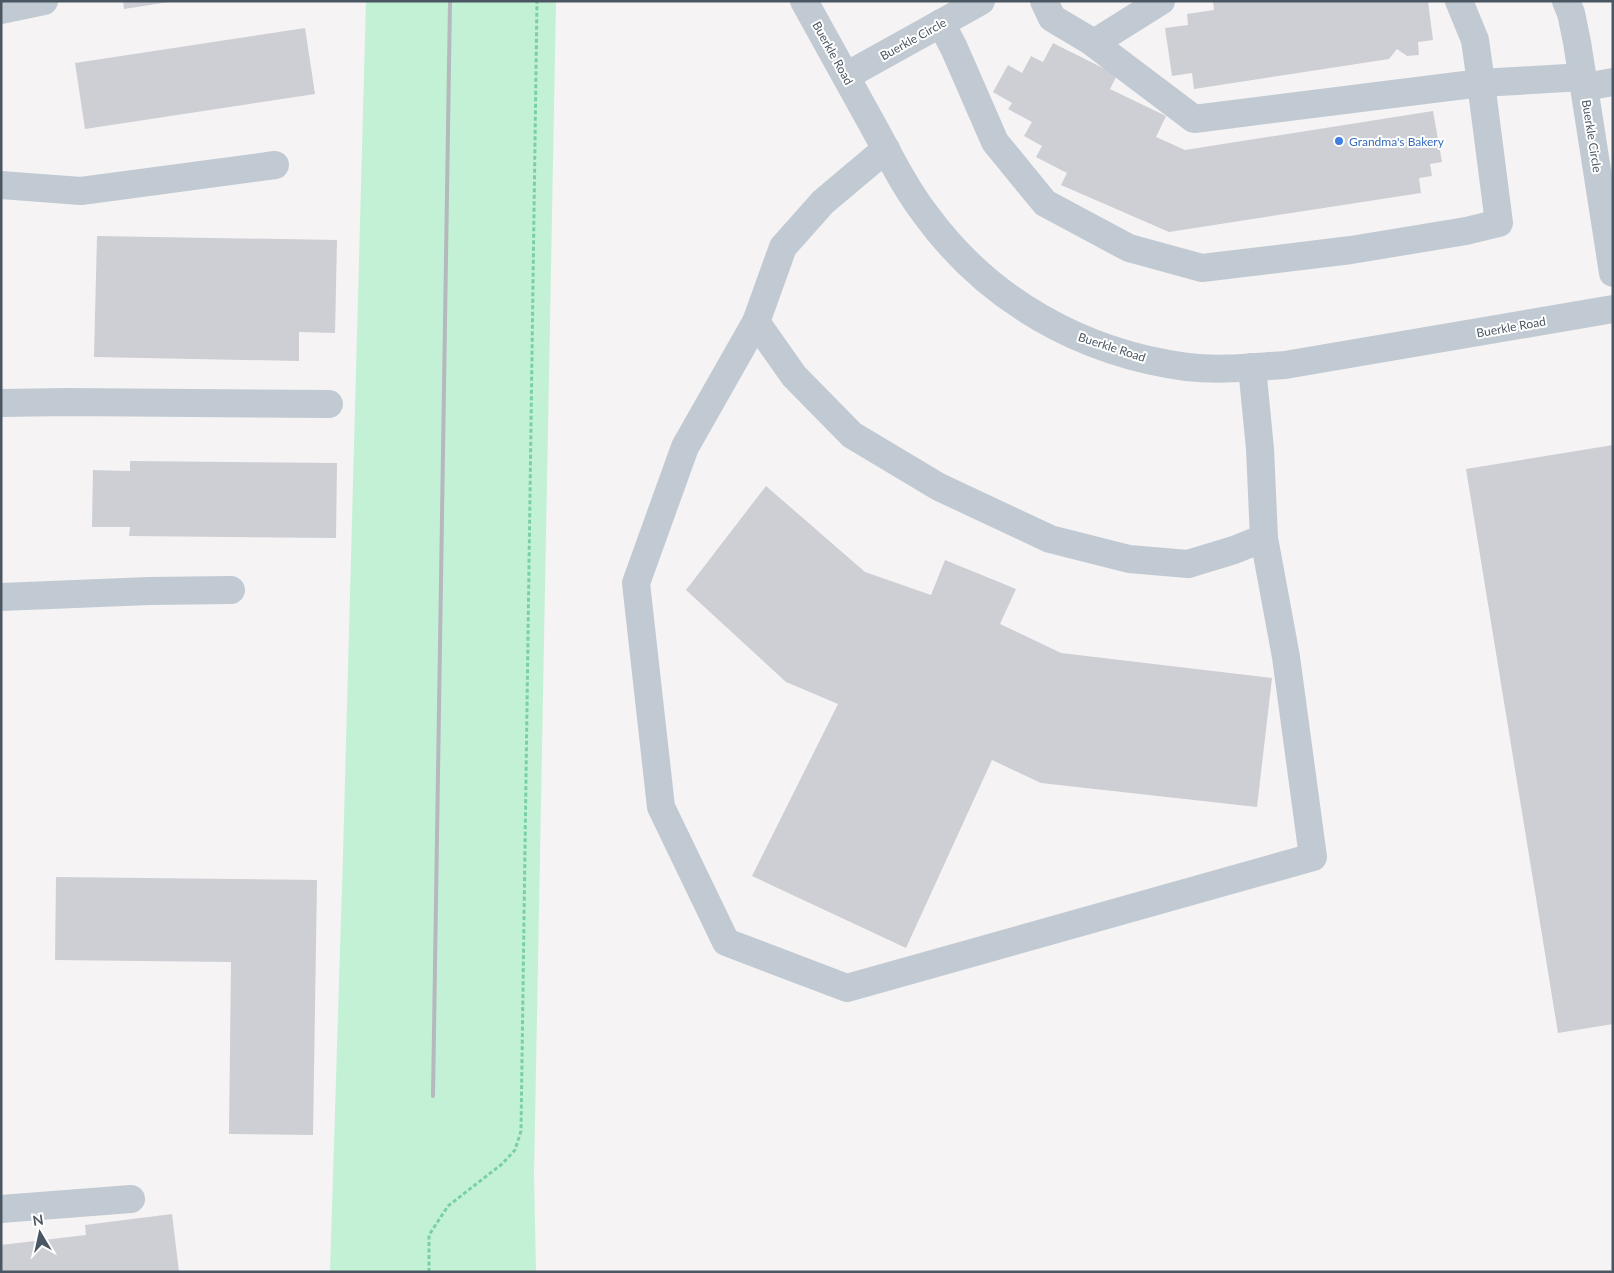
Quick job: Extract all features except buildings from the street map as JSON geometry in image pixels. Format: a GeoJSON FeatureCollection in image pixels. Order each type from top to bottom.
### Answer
{"type":"FeatureCollection","features":[{"type":"Feature","properties":{"kind":"street"},"geometry":{"type":"LineString","coordinates":[[1,10],[44,1]]}},
{"type":"Feature","properties":{"kind":"street","name":"Buerkle Road"},"geometry":{"type":"LineString","coordinates":[[804,1],[901,176],[925,215],[959,255],[997,290],[1046,322],[1093,344],[1136,358],[1188,367],[1233,369],[1285,364],[1358,353],[1613,309]]}},
{"type":"Feature","properties":{"kind":"street","name":"Buerkle Circle"},"geometry":{"type":"LineString","coordinates":[[846,76],[981,1]]}},
{"type":"Feature","properties":{"kind":"street"},"geometry":{"type":"LineString","coordinates":[[1044,1],[1052,18],[1092,42],[1194,119],[1481,83],[1613,82]]}},
{"type":"Feature","properties":{"kind":"street"},"geometry":{"type":"LineString","coordinates":[[1092,42],[1094,43],[1161,1]]}},
{"type":"Feature","properties":{"kind":"street"},"geometry":{"type":"LineString","coordinates":[[941,24],[954,48],[995,142],[1044,203],[1129,248],[1202,268],[1351,250],[1466,231],[1499,223],[1475,40],[1459,1]]}},
{"type":"Feature","properties":{"kind":"street","name":"Buerkle Circle"},"geometry":{"type":"LineString","coordinates":[[1566,1],[1578,42],[1584,82],[1607,193],[1613,273]]}},
{"type":"Feature","properties":{"kind":"street"},"geometry":{"type":"LineString","coordinates":[[886,149],[823,202],[783,247],[756,322],[684,447],[636,583],[661,807],[726,942],[847,988],[1313,858],[1286,657],[1264,538],[1260,449],[1252,367]]}},
{"type":"Feature","properties":{"kind":"street"},"geometry":{"type":"LineString","coordinates":[[1,185],[81,191],[275,165]]}},
{"type":"Feature","properties":{"kind":"street"},"geometry":{"type":"LineString","coordinates":[[756,322],[794,376],[852,435],[939,487],[1050,539],[1130,559],[1188,564],[1234,550],[1264,538]]}},
{"type":"Feature","properties":{"kind":"street"},"geometry":{"type":"LineString","coordinates":[[1,403],[330,404]]}},
{"type":"Feature","properties":{"kind":"street"},"geometry":{"type":"LineString","coordinates":[[1,597],[149,590],[231,590]]}},
{"type":"Feature","properties":{"kind":"street"},"geometry":{"type":"LineString","coordinates":[[1,1209],[131,1199]]}},
{"type":"Feature","properties":{"kind":"path"},"geometry":{"type":"LineString","coordinates":[[430,1272],[429,1235],[438,1221],[448,1206],[502,1164],[515,1150],[521,1131],[537,1]]}},
{"type":"Feature","properties":{"kind":"green space"},"geometry":{"type":"Polygon","coordinates":[[[366,1],[556,1],[534,1175],[536,1272],[330,1272],[366,1]]]}},
{"type":"Feature","properties":{"kind":"railway"},"geometry":{"type":"LineString","coordinates":[[433,1096],[450,1]]}},
{"type":"Feature","properties":{"kind":"place","name":"Grandma's Bakery"},"geometry":{"type":"Point","coordinates":[1339,141]}}]}
